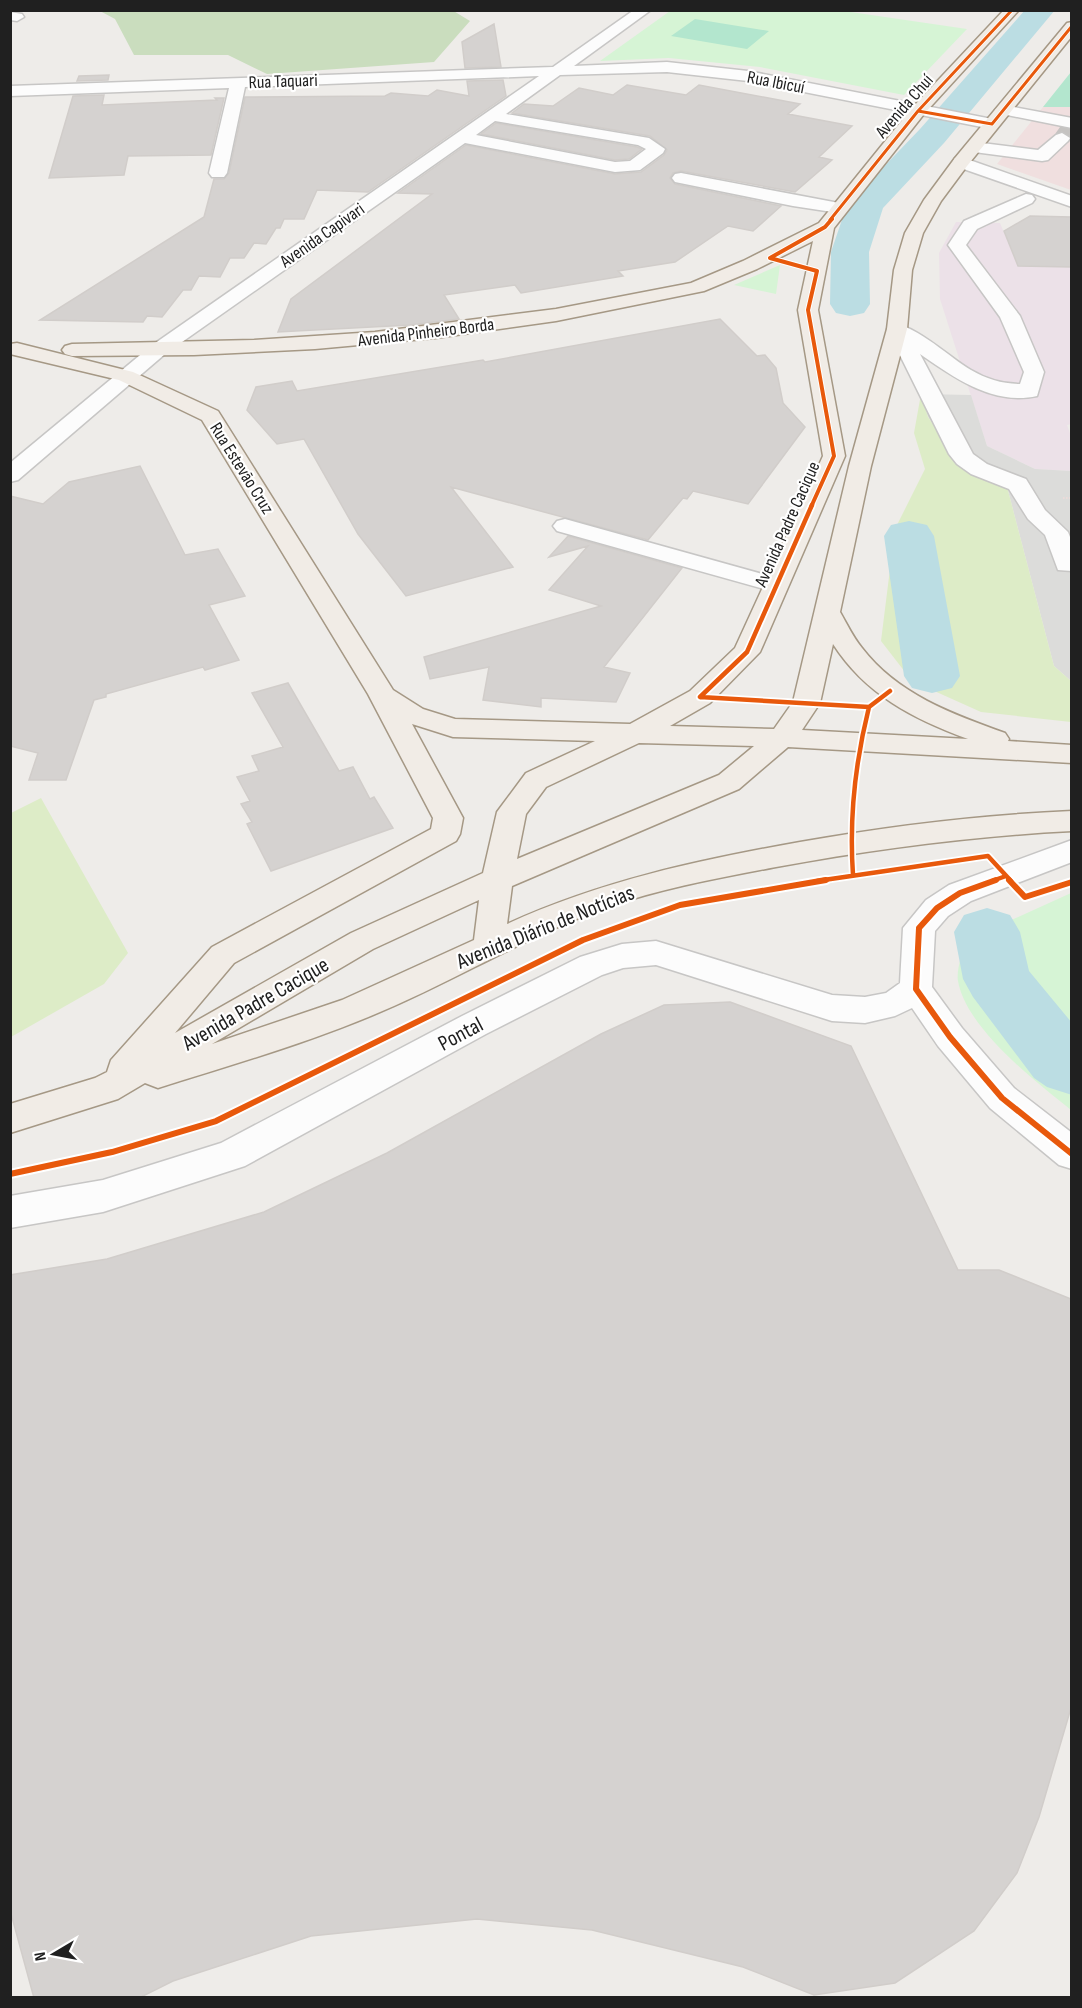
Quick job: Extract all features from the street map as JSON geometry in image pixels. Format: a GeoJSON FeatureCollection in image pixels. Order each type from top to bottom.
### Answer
{"type":"FeatureCollection","features":[{"type":"Feature","properties":{"kind":"main road","name":"Avenida Chuí"},"geometry":{"type":"LineString","coordinates":[[825,227],[839,208],[924,117],[1012,10]]}},
{"type":"Feature","properties":{"kind":"main road"},"geometry":{"type":"LineString","coordinates":[[897,329],[903,270],[914,233],[933,200],[961,162],[1071,26]]}},
{"type":"Feature","properties":{"kind":"main road","name":"Avenida Pinheiro Borda"},"geometry":{"type":"LineString","coordinates":[[14,349],[158,350],[272,347],[368,340],[480,327],[599,308],[700,286],[770,258],[825,227]]}},
{"type":"Feature","properties":{"kind":"main road","name":"Avenida Padre Cacique"},"geometry":{"type":"LineString","coordinates":[[489,944],[497,881],[512,812],[536,780],[632,735],[700,697],[747,652],[834,456],[808,310],[825,227]]}},
{"type":"Feature","properties":{"kind":"main road","name":"Avenida Padre Cacique"},"geometry":{"type":"LineString","coordinates":[[10,1119],[106,1089],[362,941],[729,782],[782,738],[806,703],[860,466],[897,329]]}},
{"type":"Feature","properties":{"kind":"main road","name":"Rua Estevão Cruz"},"geometry":{"type":"LineString","coordinates":[[14,349],[126,376],[210,416],[382,694],[448,818],[445,834],[223,956],[106,1089]]}},
{"type":"Feature","properties":{"kind":"main road"},"geometry":{"type":"LineString","coordinates":[[827,612],[857,659],[890,692],[932,717],[1031,751]]}},
{"type":"Feature","properties":{"kind":"main road"},"geometry":{"type":"LineString","coordinates":[[382,694],[413,715],[453,728],[782,738],[1071,754]]}},
{"type":"Feature","properties":{"kind":"main road","name":"Avenida Diário de Notícias"},"geometry":{"type":"LineString","coordinates":[[106,1089],[245,1048],[380,999],[489,944],[594,901],[679,874],[849,843],[1015,823],[1071,821]]}},
{"type":"Feature","properties":{"kind":"street","name":"Avenida Capivari"},"geometry":{"type":"LineString","coordinates":[[10,475],[158,350],[644,10]]}},
{"type":"Feature","properties":{"kind":"street","name":"Rua Ibicuí"},"geometry":{"type":"LineString","coordinates":[[556,71],[667,68],[736,75],[924,117],[988,128]]}},
{"type":"Feature","properties":{"kind":"street","name":"Rua Taquari"},"geometry":{"type":"LineString","coordinates":[[10,91],[556,71]]}},
{"type":"Feature","properties":{"kind":"street"},"geometry":{"type":"LineString","coordinates":[[218,173],[238,82]]}},
{"type":"Feature","properties":{"kind":"street"},"geometry":{"type":"LineString","coordinates":[[462,137],[615,167],[634,166],[657,148],[643,141],[492,116]]}},
{"type":"Feature","properties":{"kind":"street"},"geometry":{"type":"LineString","coordinates":[[988,128],[1042,156],[1067,134]]}},
{"type":"Feature","properties":{"kind":"street"},"geometry":{"type":"LineString","coordinates":[[988,128],[1067,134]]}},
{"type":"Feature","properties":{"kind":"street"},"geometry":{"type":"LineString","coordinates":[[961,162],[1071,202]]}},
{"type":"Feature","properties":{"kind":"street"},"geometry":{"type":"LineString","coordinates":[[681,178],[839,208]]}},
{"type":"Feature","properties":{"kind":"street"},"geometry":{"type":"LineString","coordinates":[[897,329],[964,375],[1001,390],[1029,391],[1034,372],[1010,316],[957,245],[970,225],[1026,199]]}},
{"type":"Feature","properties":{"kind":"street"},"geometry":{"type":"LineString","coordinates":[[897,329],[964,459],[979,469],[1018,484],[1036,514],[1064,532],[1070,572]]}},
{"type":"Feature","properties":{"kind":"street"},"geometry":{"type":"LineString","coordinates":[[566,526],[775,585]]}},
{"type":"Feature","properties":{"kind":"street"},"geometry":{"type":"LineString","coordinates":[[1071,850],[960,893],[937,908],[919,928],[916,989],[950,1037],[1002,1098],[1071,1154]]}},
{"type":"Feature","properties":{"kind":"street","name":"Pontal"},"geometry":{"type":"LineString","coordinates":[[10,1212],[103,1196],[232,1155],[474,1025],[591,966],[622,956],[656,953],[832,1008],[865,1010],[895,1003],[916,989]]}},
{"type":"Feature","properties":{"kind":"shaded area"},"geometry":{"type":"Polygon","coordinates":[[[1043,107],[1071,107],[1071,190],[997,164],[1043,107]]]}},
{"type":"Feature","properties":{"kind":"shaded area"},"geometry":{"type":"Polygon","coordinates":[[[956,222],[1000,223],[1018,266],[1071,267],[1072,424],[1067,425],[1071,436],[1071,471],[1035,469],[987,446],[940,299],[939,253],[956,222]]]}},
{"type":"Feature","properties":{"kind":"shaded area"},"geometry":{"type":"Polygon","coordinates":[[[921,394],[971,395],[987,446],[1035,469],[1071,471],[1071,681],[1054,666],[1006,483],[960,464],[928,417],[921,394]]]}},
{"type":"Feature","properties":{"kind":"green space"},"geometry":{"type":"Polygon","coordinates":[[[452,10],[470,21],[434,62],[267,74],[228,55],[134,55],[115,19],[100,11],[452,10]]]}},
{"type":"Feature","properties":{"kind":"green space"},"geometry":{"type":"Polygon","coordinates":[[[670,11],[844,11],[967,29],[904,95],[760,67],[669,58],[600,61],[670,11]]]}},
{"type":"Feature","properties":{"kind":"green space"},"geometry":{"type":"Polygon","coordinates":[[[695,19],[769,31],[747,49],[671,36],[695,19]]]}},
{"type":"Feature","properties":{"kind":"green space"},"geometry":{"type":"Polygon","coordinates":[[[1071,72],[1071,107],[1043,107],[1071,72]]]}},
{"type":"Feature","properties":{"kind":"green space"},"geometry":{"type":"Polygon","coordinates":[[[780,265],[776,294],[734,285],[780,265]]]}},
{"type":"Feature","properties":{"kind":"green space"},"geometry":{"type":"Polygon","coordinates":[[[921,394],[928,417],[960,464],[1006,483],[1054,666],[1071,681],[1071,722],[981,712],[912,681],[881,641],[895,529],[925,469],[914,433],[921,394]]]}},
{"type":"Feature","properties":{"kind":"green space"},"geometry":{"type":"Polygon","coordinates":[[[41,798],[128,953],[104,984],[11,1037],[11,813],[41,798]]]}},
{"type":"Feature","properties":{"kind":"green space"},"geometry":{"type":"Polygon","coordinates":[[[1071,893],[1071,1110],[1004,1053],[988,1035],[964,999],[958,977],[965,941],[1071,893]]]}},
{"type":"Feature","properties":{"kind":"building"},"geometry":{"type":"Polygon","coordinates":[[[494,24],[501,67],[465,68],[462,42],[494,24]]]}},
{"type":"Feature","properties":{"kind":"building"},"geometry":{"type":"Polygon","coordinates":[[[109,75],[108,80],[77,81],[79,76],[109,75]]]}},
{"type":"Feature","properties":{"kind":"building"},"geometry":{"type":"Polygon","coordinates":[[[503,80],[506,96],[368,192],[317,190],[304,219],[284,219],[280,228],[276,228],[266,244],[254,243],[244,258],[230,258],[220,277],[199,276],[191,290],[183,290],[162,317],[147,316],[143,322],[40,320],[204,217],[214,179],[224,179],[229,173],[245,97],[385,96],[391,93],[428,96],[437,90],[469,96],[467,81],[503,80]]]}},
{"type":"Feature","properties":{"kind":"building"},"geometry":{"type":"Polygon","coordinates":[[[627,85],[686,95],[699,85],[800,104],[788,114],[852,126],[819,157],[832,160],[795,192],[681,171],[673,173],[670,178],[675,184],[781,206],[753,231],[728,226],[675,262],[618,271],[623,276],[521,293],[515,285],[444,295],[459,319],[410,325],[278,332],[291,299],[432,194],[398,193],[466,145],[615,174],[641,172],[664,155],[667,150],[650,136],[512,113],[524,104],[553,106],[579,88],[613,95],[627,85]]]}},
{"type":"Feature","properties":{"kind":"building"},"geometry":{"type":"Polygon","coordinates":[[[104,95],[102,105],[224,98],[211,155],[128,156],[124,175],[49,178],[73,96],[104,95]]]}},
{"type":"Feature","properties":{"kind":"building"},"geometry":{"type":"Polygon","coordinates":[[[496,123],[642,149],[629,159],[615,160],[481,134],[496,123]]]}},
{"type":"Feature","properties":{"kind":"building"},"geometry":{"type":"Polygon","coordinates":[[[1030,216],[1071,217],[1071,267],[1018,266],[1004,231],[1030,216]]]}},
{"type":"Feature","properties":{"kind":"building"},"geometry":{"type":"Polygon","coordinates":[[[720,319],[757,356],[765,355],[776,368],[783,403],[805,427],[748,504],[693,491],[687,499],[683,498],[648,540],[451,487],[513,567],[406,596],[358,534],[304,439],[277,444],[247,410],[256,387],[292,381],[297,391],[483,360],[485,362],[720,319]]]}},
{"type":"Feature","properties":{"kind":"building"},"geometry":{"type":"Polygon","coordinates":[[[140,466],[185,555],[218,549],[245,596],[209,605],[239,660],[205,670],[203,667],[106,694],[106,697],[94,700],[66,780],[29,780],[38,753],[10,746],[10,496],[43,504],[69,482],[140,466]]]}},
{"type":"Feature","properties":{"kind":"building"},"geometry":{"type":"Polygon","coordinates":[[[568,536],[682,568],[604,667],[630,673],[616,702],[541,698],[541,707],[483,700],[489,667],[430,679],[424,657],[601,606],[549,590],[588,546],[549,557],[568,536]]]}},
{"type":"Feature","properties":{"kind":"building"},"geometry":{"type":"Polygon","coordinates":[[[288,683],[339,771],[353,767],[370,799],[374,797],[393,828],[271,871],[247,824],[252,822],[241,804],[250,801],[237,777],[259,771],[252,756],[283,747],[252,693],[288,683]]]}},
{"type":"Feature","properties":{"kind":"building"},"geometry":{"type":"Polygon","coordinates":[[[730,1002],[851,1046],[958,1270],[999,1270],[1071,1299],[1071,1708],[1039,1817],[1017,1873],[974,1931],[895,1983],[814,1995],[743,1967],[592,1930],[477,1919],[311,1936],[173,1981],[139,1998],[34,1998],[10,1910],[10,1275],[107,1259],[264,1212],[387,1153],[601,1034],[664,1005],[730,1002]]]}},
{"type":"Feature","properties":{"kind":"waterway"},"geometry":{"type":"LineString","coordinates":[[850,304],[850,252],[865,205],[932,136],[1041,10]]}},
{"type":"Feature","properties":{"kind":"waterway"},"geometry":{"type":"LineString","coordinates":[[909,536],[932,676]]}},
{"type":"Feature","properties":{"kind":"waterway"},"geometry":{"type":"LineString","coordinates":[[987,932],[997,979],[1059,1058],[1072,1067]]}},
{"type":"Feature","properties":{"kind":"tunnel"},"geometry":{"type":"LineString","coordinates":[[1062,138],[1069,128]]}},
{"type":"Feature","properties":{"kind":"cycle path"},"geometry":{"type":"LineString","coordinates":[[770,258],[825,227],[918,111],[1012,10]]}},
{"type":"Feature","properties":{"kind":"cycle path"},"geometry":{"type":"LineString","coordinates":[[918,111],[992,124],[1072,26]]}},
{"type":"Feature","properties":{"kind":"cycle path"},"geometry":{"type":"LineString","coordinates":[[700,697],[747,652],[834,456],[808,310],[817,271],[770,258]]}},
{"type":"Feature","properties":{"kind":"cycle path"},"geometry":{"type":"LineString","coordinates":[[700,697],[869,707],[890,691]]}},
{"type":"Feature","properties":{"kind":"cycle path"},"geometry":{"type":"LineString","coordinates":[[853,875],[851,833],[854,790],[869,707]]}},
{"type":"Feature","properties":{"kind":"cycle path"},"geometry":{"type":"LineString","coordinates":[[10,1174],[112,1152],[216,1121],[583,940],[680,905],[853,875],[988,856],[1025,897],[1072,882]]}},
{"type":"Feature","properties":{"kind":"cycle path"},"geometry":{"type":"LineString","coordinates":[[1006,876],[960,893],[937,908],[919,928],[916,989],[950,1037],[1002,1098],[1072,1154]]}}]}
